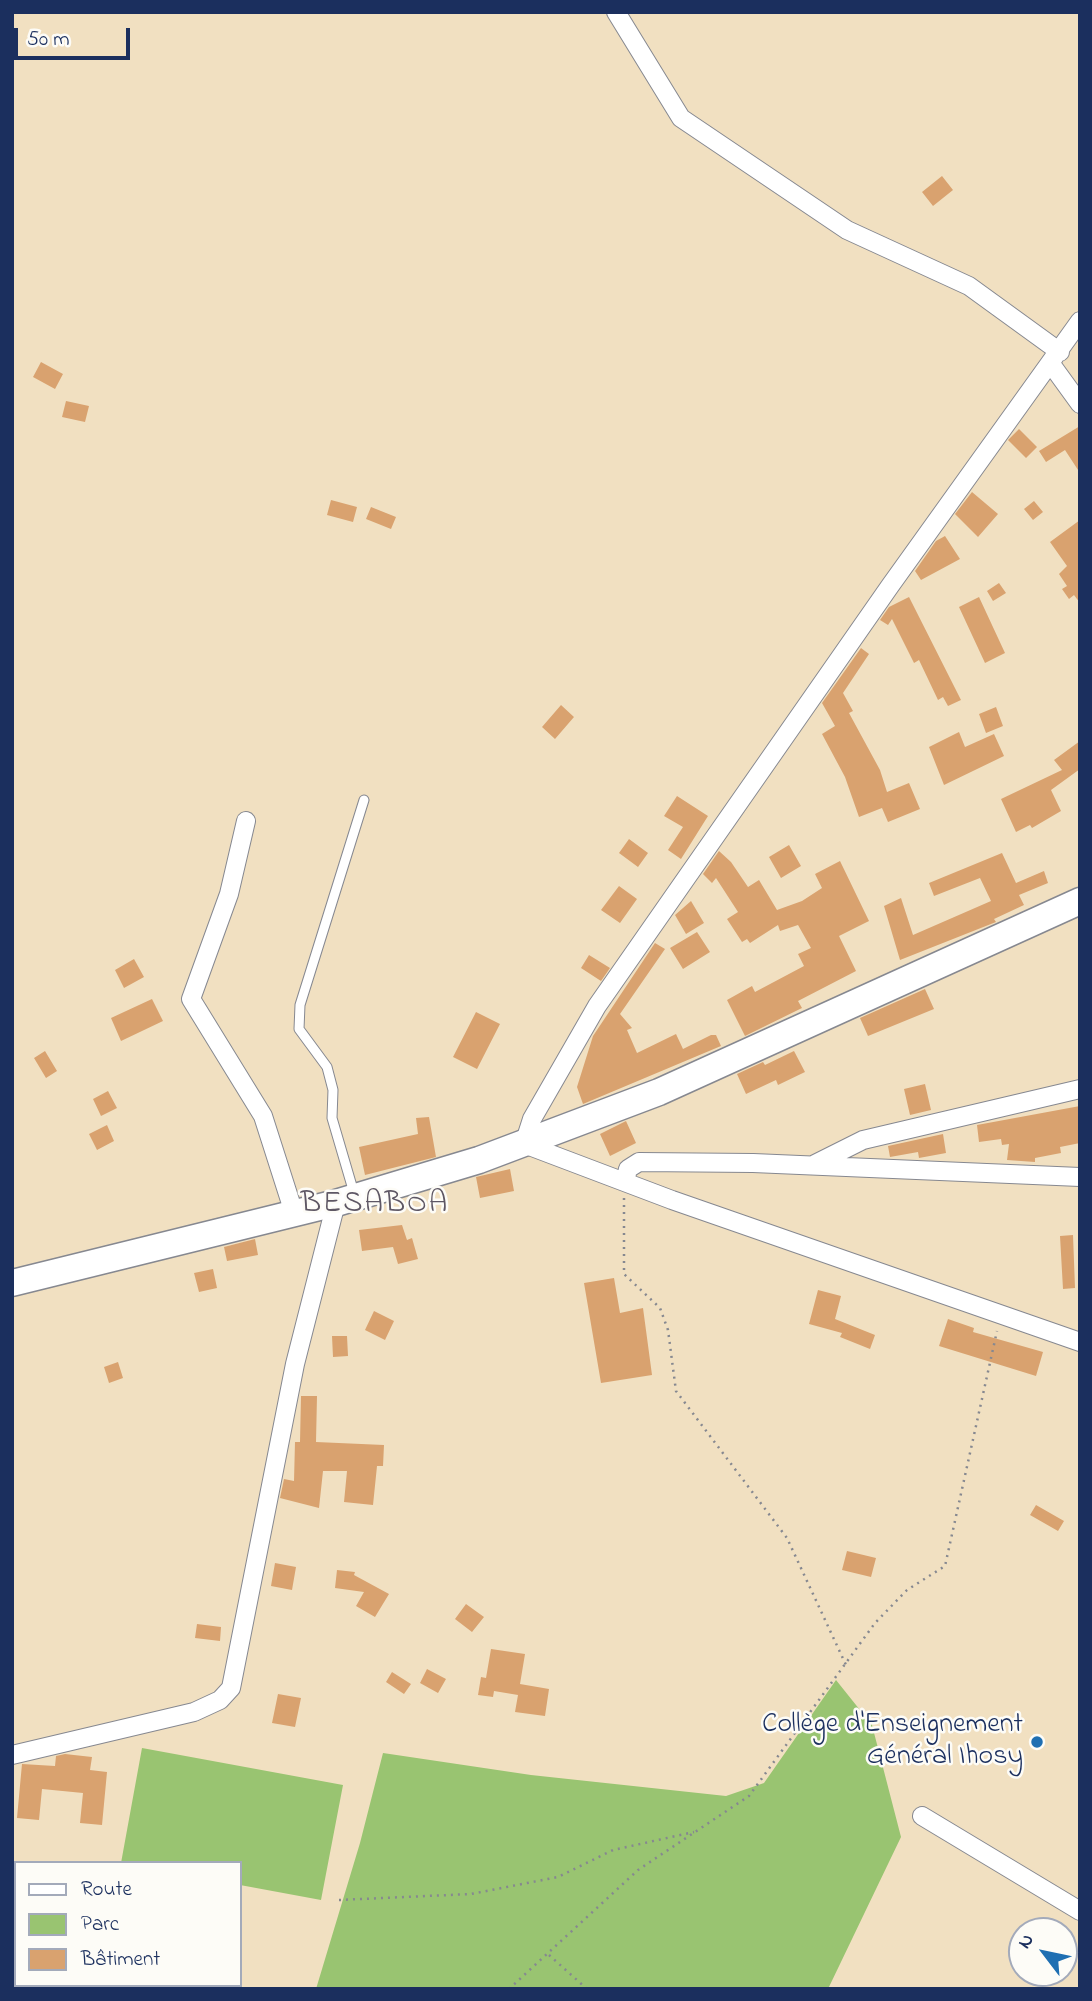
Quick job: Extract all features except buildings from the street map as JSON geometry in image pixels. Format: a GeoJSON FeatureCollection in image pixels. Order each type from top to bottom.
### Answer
{"type":"FeatureCollection","features":[{"type":"Feature","properties":{"kind":"main road"},"geometry":{"type":"LineString","coordinates":[[12,1283],[294,1213],[479,1160],[659,1092],[1080,901]]}},
{"type":"Feature","properties":{"kind":"street"},"geometry":{"type":"LineString","coordinates":[[616,12],[681,118],[847,230],[969,286],[1056,358],[1080,404]]}},
{"type":"Feature","properties":{"kind":"street"},"geometry":{"type":"LineString","coordinates":[[1080,321],[890,586],[597,1006],[532,1119],[524,1143],[625,1182],[1080,1342]]}},
{"type":"Feature","properties":{"kind":"street"},"geometry":{"type":"LineString","coordinates":[[246,821],[229,894],[191,999],[263,1116],[294,1213]]}},
{"type":"Feature","properties":{"kind":"street"},"geometry":{"type":"LineString","coordinates":[[811,1166],[863,1140],[1080,1089]]}},
{"type":"Feature","properties":{"kind":"street"},"geometry":{"type":"LineString","coordinates":[[625,1182],[628,1170],[639,1162],[1080,1177]]}},
{"type":"Feature","properties":{"kind":"street"},"geometry":{"type":"LineString","coordinates":[[12,1755],[194,1712],[220,1700],[231,1688],[295,1364],[345,1199]]}},
{"type":"Feature","properties":{"kind":"street"},"geometry":{"type":"LineString","coordinates":[[922,1816],[1080,1911]]}},
{"type":"Feature","properties":{"kind":"lane"},"geometry":{"type":"LineString","coordinates":[[345,1199],[332,1118],[333,1090],[327,1067],[299,1030],[300,1004],[364,800]]}},
{"type":"Feature","properties":{"kind":"path"},"geometry":{"type":"LineString","coordinates":[[625,1182],[624,1274],[660,1308],[668,1330],[676,1391],[787,1538],[846,1665]]}},
{"type":"Feature","properties":{"kind":"path"},"geometry":{"type":"LineString","coordinates":[[509,1989],[549,1955],[638,1870],[750,1796],[875,1623],[907,1590],[945,1566],[1001,1314]]}},
{"type":"Feature","properties":{"kind":"path"},"geometry":{"type":"LineString","coordinates":[[339,1900],[471,1894],[558,1877],[613,1850],[697,1831]]}},
{"type":"Feature","properties":{"kind":"path"},"geometry":{"type":"LineString","coordinates":[[549,1955],[587,1989]]}},
{"type":"Feature","properties":{"kind":"green space"},"geometry":{"type":"Polygon","coordinates":[[[836,1680],[872,1725],[901,1837],[828,1989],[316,1989],[360,1843],[383,1753],[531,1775],[726,1796],[764,1783],[836,1680]]]}},
{"type":"Feature","properties":{"kind":"green space"},"geometry":{"type":"Polygon","coordinates":[[[142,1748],[343,1785],[321,1900],[242,1885],[242,1861],[121,1861],[142,1748]]]}},
{"type":"Feature","properties":{"kind":"place","name":"Collège d'Enseignement Général Ihosy"},"geometry":{"type":"Point","coordinates":[1037,1742]}},
{"type":"Feature","properties":{"kind":"district","name":"BESABOA"},"geometry":{"type":"Point","coordinates":[375,1206]}}]}
